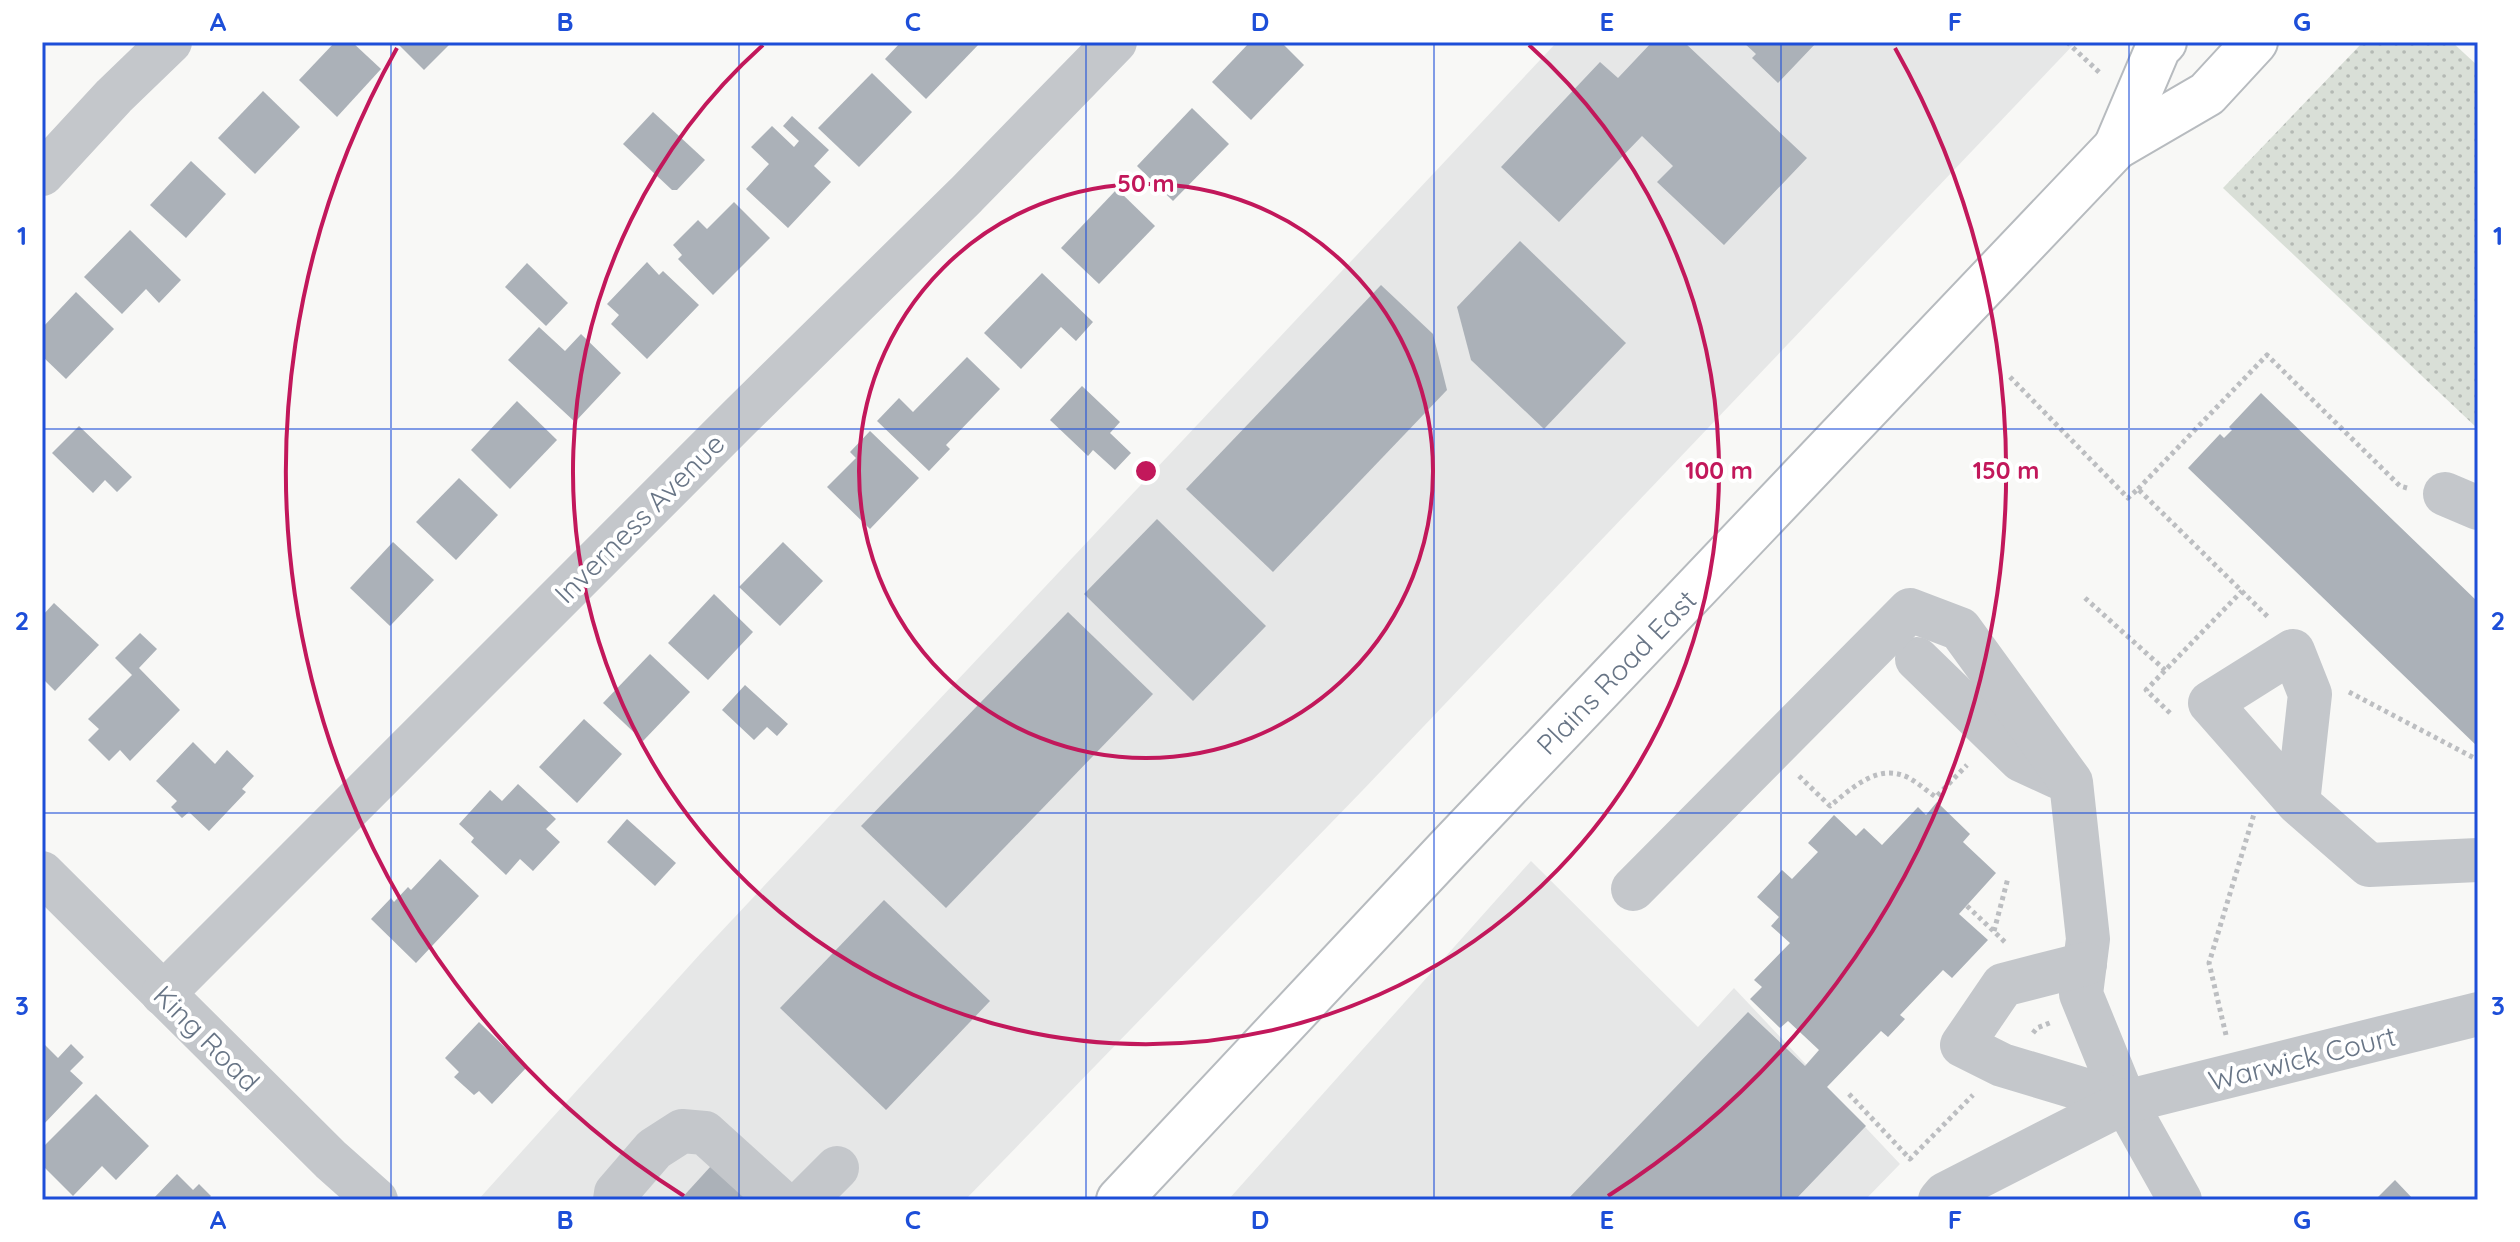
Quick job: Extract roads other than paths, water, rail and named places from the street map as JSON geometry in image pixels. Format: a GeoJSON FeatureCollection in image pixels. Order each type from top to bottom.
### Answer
{"type":"FeatureCollection","features":[{"type":"Feature","properties":{"kind":"main road","name":"Plains Road East"},"geometry":{"type":"LineString","coordinates":[[2116,147],[2158,48],[2164,42]]}},
{"type":"Feature","properties":{"kind":"main road","name":"Plains Road East"},"geometry":{"type":"LineString","coordinates":[[1119,1200],[1446,851],[2116,147],[2207,94],[2255,42]]}},
{"type":"Feature","properties":{"kind":"street"},"geometry":{"type":"LineString","coordinates":[[42,174],[114,96],[170,42]]}},
{"type":"Feature","properties":{"kind":"street","name":"Inverness Avenue"},"geometry":{"type":"LineString","coordinates":[[163,994],[706,450],[966,195],[1115,42]]}},
{"type":"Feature","properties":{"kind":"street"},"geometry":{"type":"LineString","coordinates":[[1633,889],[1910,610],[1960,629],[2071,782],[2088,939],[2081,994],[2125,1102],[2180,1200]]}},
{"type":"Feature","properties":{"kind":"street"},"geometry":{"type":"LineString","coordinates":[[2298,803],[2310,694],[2293,651],[2210,703],[2298,803],[2369,865],[2478,860]]}},
{"type":"Feature","properties":{"kind":"street"},"geometry":{"type":"LineString","coordinates":[[1917,659],[2021,760],[2071,782]]}},
{"type":"Feature","properties":{"kind":"street","name":"King Road"},"geometry":{"type":"LineString","coordinates":[[42,873],[331,1160],[376,1200]]}},
{"type":"Feature","properties":{"kind":"street"},"geometry":{"type":"LineString","coordinates":[[2085,964],[2003,985],[1962,1045],[2002,1065],[2125,1102]]}},
{"type":"Feature","properties":{"kind":"street","name":"Warwick Court"},"geometry":{"type":"LineString","coordinates":[[1940,1200],[1945,1194],[2125,1102],[2478,1014]]}},
{"type":"Feature","properties":{"kind":"street"},"geometry":{"type":"LineString","coordinates":[[615,1200],[616,1193],[654,1149],[682,1131],[705,1133],[779,1200]]}},
{"type":"Feature","properties":{"kind":"street"},"geometry":{"type":"LineString","coordinates":[[805,1200],[837,1168]]}}]}
